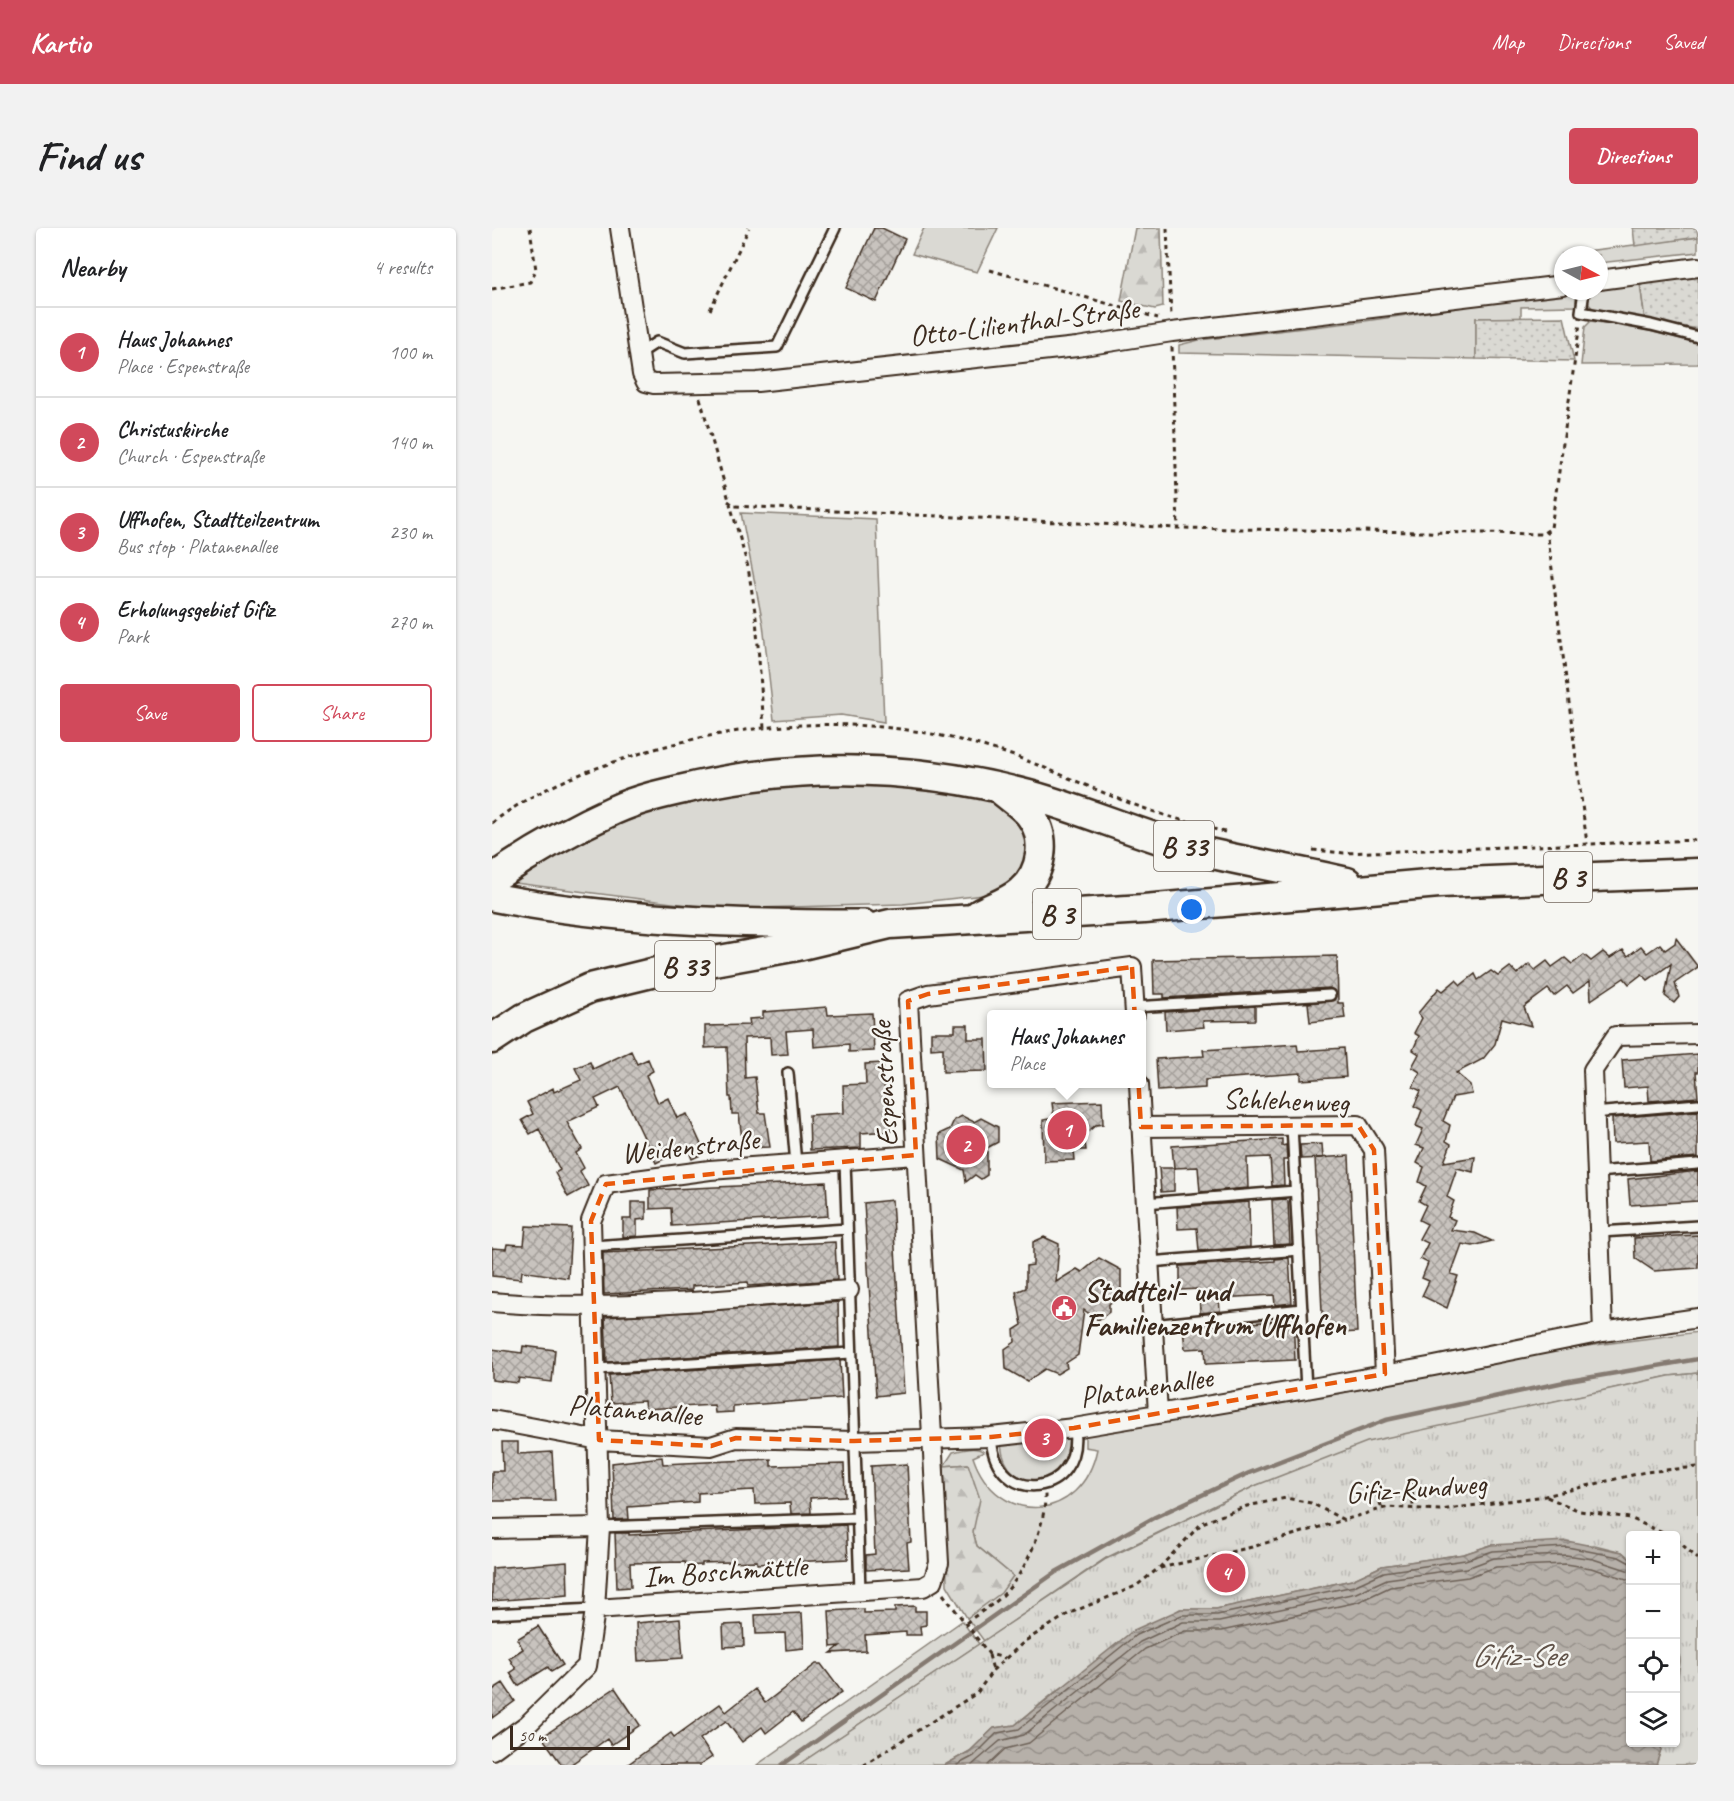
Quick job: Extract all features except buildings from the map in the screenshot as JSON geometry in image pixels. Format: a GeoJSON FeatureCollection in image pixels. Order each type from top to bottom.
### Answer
{"type":"FeatureCollection","features":[{"type":"Feature","properties":{"kind":"highway","name":"B 33"},"geometry":{"type":"LineString","coordinates":[[492,879],[522,859],[616,809],[669,792],[734,778],[800,770],[870,769],[940,777],[996,787],[1068,807],[1191,848],[1376,888]]}},
{"type":"Feature","properties":{"kind":"highway"},"geometry":{"type":"LineString","coordinates":[[969,919],[1020,893],[1032,879],[1039,862],[1038,828],[1029,814],[996,787]]}},
{"type":"Feature","properties":{"kind":"highway","name":"B 3"},"geometry":{"type":"LineString","coordinates":[[890,924],[1144,909],[1376,888],[1614,874],[1698,873]]}},
{"type":"Feature","properties":{"kind":"highway","name":"B 33"},"geometry":{"type":"LineString","coordinates":[[492,1039],[524,1018],[590,988],[664,970],[798,946],[890,924]]}},
{"type":"Feature","properties":{"kind":"main road","name":"B 3"},"geometry":{"type":"LineString","coordinates":[[492,897],[525,904],[646,918],[789,924],[890,924]]}},
{"type":"Feature","properties":{"kind":"street","name":"Otto-Lilienthal-Straße"},"geometry":{"type":"LineString","coordinates":[[620,228],[642,375],[646,382],[757,382],[1077,347],[1172,332],[1554,286]]}},
{"type":"Feature","properties":{"kind":"street"},"geometry":{"type":"LineString","coordinates":[[1608,279],[1698,267]]}},
{"type":"Feature","properties":{"kind":"street","name":"Espenstraße"},"geometry":{"type":"LineString","coordinates":[[931,1438],[908,1001],[928,994],[1132,967],[1134,1010]]}},
{"type":"Feature","properties":{"kind":"street"},"geometry":{"type":"LineString","coordinates":[[1603,1332],[1593,1070],[1616,1036],[1698,1034]]}},
{"type":"Feature","properties":{"kind":"street"},"geometry":{"type":"LineString","coordinates":[[1138,1088],[1158,1414]]}},
{"type":"Feature","properties":{"kind":"street","name":"Schlehenweg"},"geometry":{"type":"LineString","coordinates":[[1141,1127],[1358,1125],[1374,1150],[1385,1374]]}},
{"type":"Feature","properties":{"kind":"street","name":"Weidenstraße"},"geometry":{"type":"LineString","coordinates":[[492,1750],[528,1724],[587,1666],[595,1609],[600,1527],[591,1221],[606,1184],[710,1170],[916,1155]]}},
{"type":"Feature","properties":{"kind":"street"},"geometry":{"type":"LineString","coordinates":[[492,1302],[547,1307],[594,1307],[849,1290]]}},
{"type":"Feature","properties":{"kind":"street","name":"Platanenallee"},"geometry":{"type":"LineString","coordinates":[[492,1420],[598,1440],[711,1446],[736,1438],[854,1441],[991,1437],[1074,1428],[1158,1414],[1434,1366],[1603,1332],[1698,1318]]}},
{"type":"Feature","properties":{"kind":"street"},"geometry":{"type":"LineString","coordinates":[[931,1438],[939,1563],[933,1581]]}},
{"type":"Feature","properties":{"kind":"street"},"geometry":{"type":"LineString","coordinates":[[492,1529],[600,1527]]}},
{"type":"Feature","properties":{"kind":"street","name":"Im Boschmättle"},"geometry":{"type":"LineString","coordinates":[[595,1609],[923,1587],[933,1581]]}},
{"type":"Feature","properties":{"kind":"lane"},"geometry":{"type":"LineString","coordinates":[[640,353],[657,342],[685,353],[777,347],[835,228]]}},
{"type":"Feature","properties":{"kind":"lane"},"geometry":{"type":"LineString","coordinates":[[1583,300],[1581,312],[1651,325],[1698,338]]}},
{"type":"Feature","properties":{"kind":"lane"},"geometry":{"type":"LineString","coordinates":[[1146,1010],[1330,995]]}},
{"type":"Feature","properties":{"kind":"lane"},"geometry":{"type":"LineString","coordinates":[[788,1073],[796,1164]]}},
{"type":"Feature","properties":{"kind":"lane"},"geometry":{"type":"LineString","coordinates":[[1593,1113],[1698,1104]]}},
{"type":"Feature","properties":{"kind":"lane"},"geometry":{"type":"LineString","coordinates":[[1292,1126],[1306,1389]]}},
{"type":"Feature","properties":{"kind":"lane"},"geometry":{"type":"LineString","coordinates":[[845,1161],[860,1590]]}},
{"type":"Feature","properties":{"kind":"lane"},"geometry":{"type":"LineString","coordinates":[[1596,1172],[1698,1164]]}},
{"type":"Feature","properties":{"kind":"lane"},"geometry":{"type":"LineString","coordinates":[[1145,1203],[1296,1191]]}},
{"type":"Feature","properties":{"kind":"lane"},"geometry":{"type":"LineString","coordinates":[[1600,1232],[1698,1226]]}},
{"type":"Feature","properties":{"kind":"lane"},"geometry":{"type":"LineString","coordinates":[[592,1246],[847,1228]]}},
{"type":"Feature","properties":{"kind":"lane"},"geometry":{"type":"LineString","coordinates":[[1149,1262],[1299,1250]]}},
{"type":"Feature","properties":{"kind":"lane"},"geometry":{"type":"LineString","coordinates":[[1152,1325],[1302,1309]]}},
{"type":"Feature","properties":{"kind":"lane"},"geometry":{"type":"LineString","coordinates":[[597,1369],[851,1353]]}},
{"type":"Feature","properties":{"kind":"lane"},"geometry":{"type":"LineString","coordinates":[[991,1437],[992,1454],[999,1469],[1012,1481],[1029,1486],[1045,1485],[1061,1476],[1072,1462],[1076,1445],[1074,1428]]}},
{"type":"Feature","properties":{"kind":"lane","name":"Im Boschmättle"},"geometry":{"type":"LineString","coordinates":[[600,1527],[857,1518]]}},
{"type":"Feature","properties":{"kind":"lane"},"geometry":{"type":"LineString","coordinates":[[492,1614],[595,1609]]}},
{"type":"Feature","properties":{"kind":"path"},"geometry":{"type":"LineString","coordinates":[[492,289],[530,282],[536,270],[530,228]]}},
{"type":"Feature","properties":{"kind":"path"},"geometry":{"type":"LineString","coordinates":[[710,310],[749,228]]}},
{"type":"Feature","properties":{"kind":"path"},"geometry":{"type":"LineString","coordinates":[[1167,228],[1178,528]]}},
{"type":"Feature","properties":{"kind":"path"},"geometry":{"type":"LineString","coordinates":[[990,270],[1156,316],[1172,332]]}},
{"type":"Feature","properties":{"kind":"path"},"geometry":{"type":"LineString","coordinates":[[728,501],[735,506],[1178,528],[1542,534],[1551,528],[1581,312]]}},
{"type":"Feature","properties":{"kind":"path"},"geometry":{"type":"LineString","coordinates":[[696,383],[748,567],[756,618],[764,728]]}},
{"type":"Feature","properties":{"kind":"path"},"geometry":{"type":"LineString","coordinates":[[1547,530],[1587,844]]}},
{"type":"Feature","properties":{"kind":"path","name":"Gifiz-Rundweg"},"geometry":{"type":"LineString","coordinates":[[863,1765],[977,1693],[993,1670],[1025,1641],[1070,1613],[1136,1586],[1159,1568],[1202,1523],[1247,1506],[1286,1498],[1311,1503],[1344,1520],[1382,1508],[1413,1507],[1440,1510],[1545,1496],[1645,1472],[1698,1467]]}},
{"type":"Feature","properties":{"kind":"path"},"geometry":{"type":"LineString","coordinates":[[1412,1483],[1413,1507]]}},
{"type":"Feature","properties":{"kind":"path"},"geometry":{"type":"LineString","coordinates":[[966,1623],[1003,1596],[1019,1573],[1032,1547],[1045,1506],[1045,1485]]}},
{"type":"Feature","properties":{"kind":"path"},"geometry":{"type":"LineString","coordinates":[[1373,1486],[1382,1508]]}},
{"type":"Feature","properties":{"kind":"path"},"geometry":{"type":"LineString","coordinates":[[1545,1496],[1580,1511],[1630,1518],[1658,1531]]}},
{"type":"Feature","properties":{"kind":"path"},"geometry":{"type":"LineString","coordinates":[[1159,1568],[1252,1547],[1344,1520]]}},
{"type":"Feature","properties":{"kind":"path"},"geometry":{"type":"LineString","coordinates":[[1680,1543],[1698,1559]]}},
{"type":"Feature","properties":{"kind":"path"},"geometry":{"type":"LineString","coordinates":[[933,1581],[989,1654],[993,1670]]}},
{"type":"Feature","properties":{"kind":"path"},"geometry":{"type":"LineString","coordinates":[[989,1654],[1006,1658]]}},
{"type":"Feature","properties":{"kind":"highlighted area"},"geometry":{"type":"Polygon","coordinates":[[[1132,967],[1141,1127],[1358,1125],[1374,1150],[1385,1374],[1074,1428],[991,1437],[854,1441],[736,1438],[711,1446],[599,1440],[591,1221],[606,1184],[916,1155],[908,1001],[928,994],[1132,967]]]}},
{"type":"Feature","properties":{"kind":"green space"},"geometry":{"type":"Polygon","coordinates":[[[924,228],[998,228],[977,272],[912,254],[924,228]]]}},
{"type":"Feature","properties":{"kind":"green space"},"geometry":{"type":"Polygon","coordinates":[[[1135,228],[1161,228],[1163,307],[1155,309],[1121,301],[1135,228]]]}},
{"type":"Feature","properties":{"kind":"green space"},"geometry":{"type":"Polygon","coordinates":[[[1633,228],[1697,228],[1698,237],[1635,246],[1633,228]]]}},
{"type":"Feature","properties":{"kind":"green space"},"geometry":{"type":"Polygon","coordinates":[[[1698,237],[1698,252],[1608,262],[1608,248],[1698,237]]]}},
{"type":"Feature","properties":{"kind":"green space"},"geometry":{"type":"Polygon","coordinates":[[[1698,276],[1698,329],[1645,320],[1640,283],[1698,276]]]}},
{"type":"Feature","properties":{"kind":"green space"},"geometry":{"type":"Polygon","coordinates":[[[1640,283],[1645,320],[1593,309],[1588,303],[1589,300],[1608,300],[1608,289],[1640,283]]]}},
{"type":"Feature","properties":{"kind":"green space"},"geometry":{"type":"Polygon","coordinates":[[[1554,294],[1554,300],[1576,300],[1576,306],[1521,307],[1521,318],[1476,318],[1476,359],[1179,353],[1179,345],[1199,340],[1365,321],[1554,294]]]}},
{"type":"Feature","properties":{"kind":"green space"},"geometry":{"type":"Polygon","coordinates":[[[1564,317],[1574,361],[1476,359],[1476,318],[1564,317]]]}},
{"type":"Feature","properties":{"kind":"green space"},"geometry":{"type":"Polygon","coordinates":[[[1591,321],[1641,329],[1698,343],[1698,364],[1581,365],[1585,327],[1591,321]]]}},
{"type":"Feature","properties":{"kind":"green space"},"geometry":{"type":"Polygon","coordinates":[[[741,513],[876,519],[884,722],[841,715],[774,720],[763,624],[741,513]]]}},
{"type":"Feature","properties":{"kind":"green space"},"geometry":{"type":"Polygon","coordinates":[[[876,778],[1001,802],[1023,815],[1034,858],[1002,893],[903,904],[719,909],[515,883],[554,857],[612,827],[691,796],[876,778]]]}},
{"type":"Feature","properties":{"kind":"green space"},"geometry":{"type":"Polygon","coordinates":[[[1698,1332],[1698,1373],[1669,1376],[1529,1407],[1257,1485],[1106,1558],[984,1641],[967,1618],[1000,1593],[1013,1576],[977,1546],[973,1532],[968,1464],[944,1466],[953,1452],[969,1449],[981,1450],[984,1452],[973,1457],[985,1480],[1000,1496],[1019,1505],[1038,1507],[1058,1503],[1075,1491],[1088,1474],[1097,1449],[1085,1447],[1085,1434],[1327,1396],[1572,1348],[1698,1332]]]}},
{"type":"Feature","properties":{"kind":"green space"},"geometry":{"type":"Polygon","coordinates":[[[1698,1373],[1698,1765],[1656,1765],[1662,1747],[1680,1747],[1680,1531],[1626,1531],[1626,1556],[1622,1552],[1595,1545],[1491,1545],[1464,1554],[1382,1566],[1352,1580],[1216,1609],[1180,1609],[1055,1692],[1015,1725],[994,1728],[970,1751],[945,1765],[798,1765],[1106,1559],[1257,1485],[1367,1442],[1669,1376],[1698,1373]]]}},
{"type":"Feature","properties":{"kind":"green space"},"geometry":{"type":"Polygon","coordinates":[[[1071,1436],[1068,1453],[1060,1466],[1050,1475],[1038,1480],[1025,1479],[1014,1473],[1006,1462],[1001,1445],[1071,1436]]]}},
{"type":"Feature","properties":{"kind":"green space"},"geometry":{"type":"Polygon","coordinates":[[[968,1464],[980,1499],[973,1532],[977,1546],[1013,1576],[1001,1593],[967,1618],[947,1585],[944,1466],[968,1464]]]}},
{"type":"Feature","properties":{"kind":"green space"},"geometry":{"type":"Polygon","coordinates":[[[962,1621],[979,1644],[798,1765],[757,1765],[962,1621]]]}},
{"type":"Feature","properties":{"kind":"water","name":"Gifiz-See"},"geometry":{"type":"Polygon","coordinates":[[[1567,1541],[1622,1552],[1626,1556],[1626,1747],[1662,1747],[1656,1765],[945,1765],[970,1751],[994,1728],[1015,1725],[1134,1630],[1181,1609],[1216,1609],[1352,1580],[1382,1566],[1464,1554],[1491,1545],[1567,1541]]]}},
{"type":"Feature","properties":{"kind":"waterway"},"geometry":{"type":"LineString","coordinates":[[782,1765],[1056,1572],[1155,1517],[1249,1473],[1386,1420],[1569,1381],[1698,1359]]}},
{"type":"Feature","properties":{"kind":"place","name":"Haus Johannes"},"geometry":{"type":"Point","coordinates":[1067,1130]}},
{"type":"Feature","properties":{"kind":"place","name":"Christuskirche"},"geometry":{"type":"Point","coordinates":[966,1145]}},
{"type":"Feature","properties":{"kind":"place","name":"Stadtteil- und Familienzentrum Uffhofen"},"geometry":{"type":"Point","coordinates":[1064,1308]}},
{"type":"Feature","properties":{"kind":"place","name":"Uffhofen, Stadtteilzentrum"},"geometry":{"type":"Point","coordinates":[1044,1438]}},
{"type":"Feature","properties":{"kind":"place","name":"Erholungsgebiet Gifiz"},"geometry":{"type":"Point","coordinates":[1226,1573]}}]}
